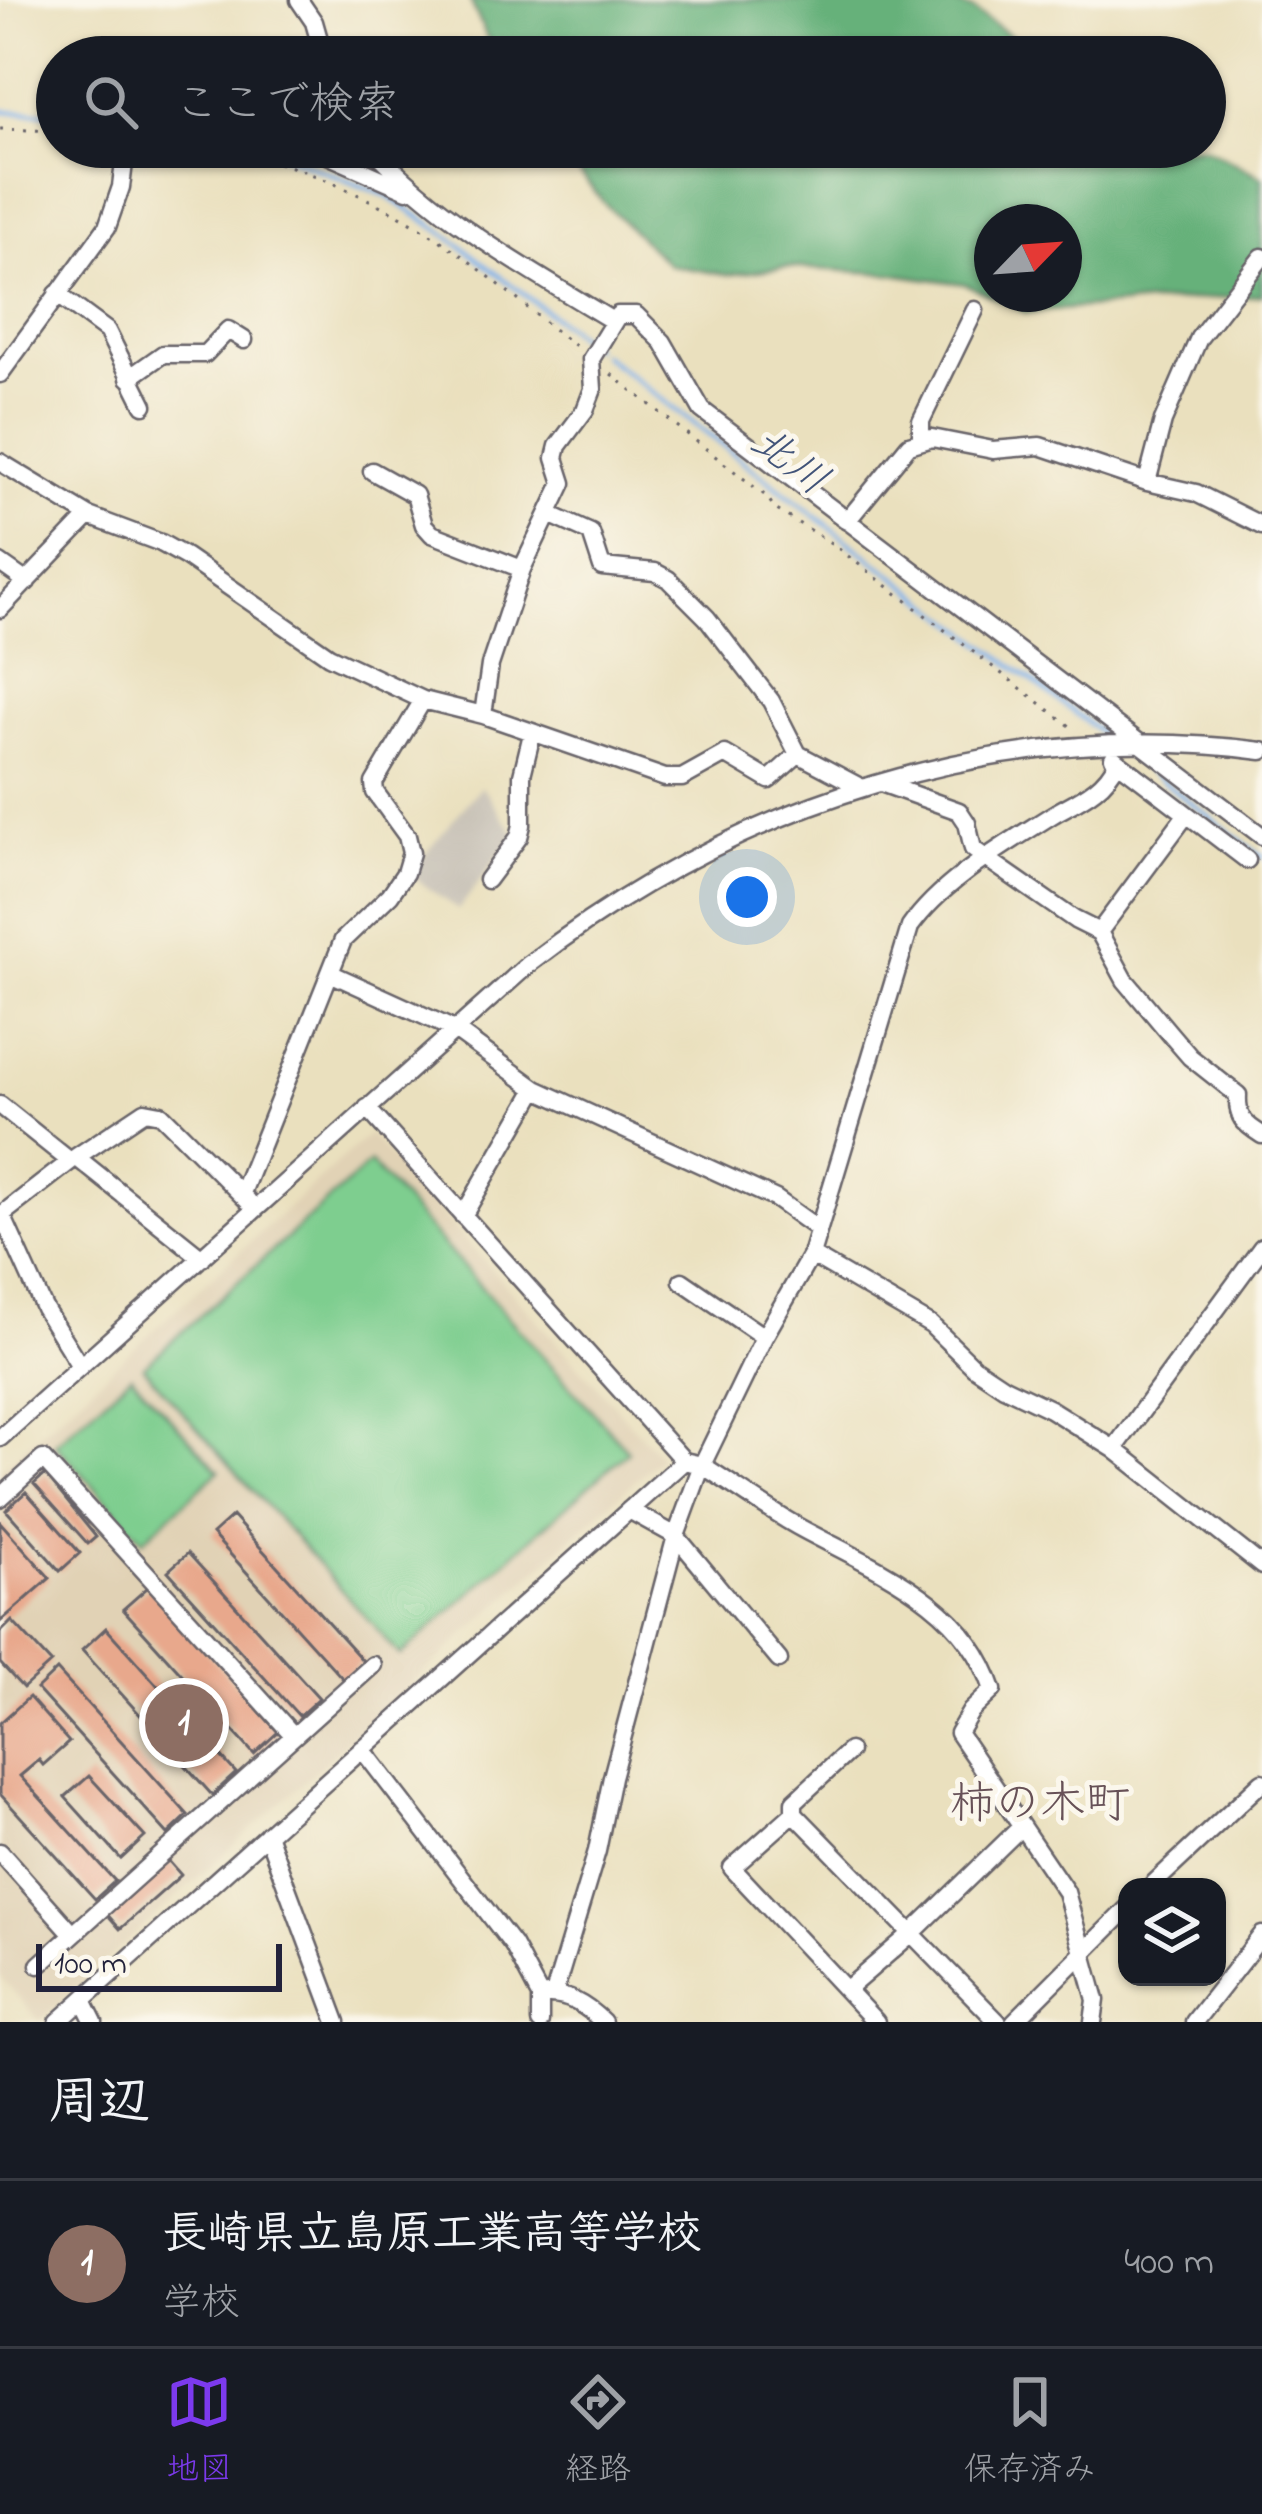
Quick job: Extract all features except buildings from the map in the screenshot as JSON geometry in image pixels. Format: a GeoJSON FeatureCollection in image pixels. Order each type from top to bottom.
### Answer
{"type":"FeatureCollection","features":[{"type":"Feature","properties":{"kind":"street"},"geometry":{"type":"LineString","coordinates":[[299,0],[318,36]]}},
{"type":"Feature","properties":{"kind":"street"},"geometry":{"type":"LineString","coordinates":[[0,374],[107,227],[123,168]]}},
{"type":"Feature","properties":{"kind":"street"},"geometry":{"type":"LineString","coordinates":[[359,168],[412,190],[613,321]]}},
{"type":"Feature","properties":{"kind":"street"},"geometry":{"type":"LineString","coordinates":[[392,168],[412,190]]}},
{"type":"Feature","properties":{"kind":"street"},"geometry":{"type":"LineString","coordinates":[[1147,482],[1163,421],[1199,338],[1262,257]]}},
{"type":"Feature","properties":{"kind":"street"},"geometry":{"type":"LineString","coordinates":[[57,294],[107,331],[144,405]]}},
{"type":"Feature","properties":{"kind":"street"},"geometry":{"type":"LineString","coordinates":[[921,439],[921,421],[974,312]]}},
{"type":"Feature","properties":{"kind":"street"},"geometry":{"type":"LineString","coordinates":[[483,716],[490,665],[522,569],[563,483],[555,458],[558,446],[585,410],[593,389],[597,351],[613,321],[625,313],[646,322],[663,342],[702,410],[1262,836]]}},
{"type":"Feature","properties":{"kind":"street"},"geometry":{"type":"LineString","coordinates":[[129,378],[164,354],[205,354],[227,330],[244,340]]}},
{"type":"Feature","properties":{"kind":"street"},"geometry":{"type":"LineString","coordinates":[[848,521],[909,445],[921,439],[993,450],[1040,446],[1147,482],[1196,493],[1262,526]]}},
{"type":"Feature","properties":{"kind":"street"},"geometry":{"type":"LineString","coordinates":[[0,462],[89,516],[161,543],[295,636],[423,700],[676,779],[725,754],[769,780],[799,754]]}},
{"type":"Feature","properties":{"kind":"street"},"geometry":{"type":"LineString","coordinates":[[372,472],[415,495],[424,525],[432,534],[522,569]]}},
{"type":"Feature","properties":{"kind":"street"},"geometry":{"type":"LineString","coordinates":[[551,515],[591,532],[602,567],[655,572],[668,579],[707,618],[771,701],[799,754],[871,785],[958,811],[968,823],[973,849],[1075,920],[1100,932],[1125,980],[1190,1058],[1238,1095],[1243,1123],[1262,1135]]}},
{"type":"Feature","properties":{"kind":"street"},"geometry":{"type":"LineString","coordinates":[[0,609],[89,516]]}},
{"type":"Feature","properties":{"kind":"street"},"geometry":{"type":"LineString","coordinates":[[0,563],[27,582]]}},
{"type":"Feature","properties":{"kind":"street"},"geometry":{"type":"LineString","coordinates":[[242,1193],[343,940],[390,895],[405,873],[411,853],[407,836],[374,788],[423,700]]}},
{"type":"Feature","properties":{"kind":"street"},"geometry":{"type":"LineString","coordinates":[[487,880],[523,825],[522,775],[532,734]]}},
{"type":"Feature","properties":{"kind":"street"},"geometry":{"type":"LineString","coordinates":[[0,1438],[529,964],[596,912],[652,878],[802,807],[977,758],[1141,745],[1262,751]]}},
{"type":"Feature","properties":{"kind":"street"},"geometry":{"type":"LineString","coordinates":[[1108,751],[1247,860]]}},
{"type":"Feature","properties":{"kind":"street"},"geometry":{"type":"LineString","coordinates":[[540,2022],[597,1851],[693,1463],[811,1255],[910,927],[926,905],[988,859],[1100,787],[1108,751]]}},
{"type":"Feature","properties":{"kind":"street"},"geometry":{"type":"LineString","coordinates":[[1100,932],[1186,814]]}},
{"type":"Feature","properties":{"kind":"street"},"geometry":{"type":"LineString","coordinates":[[329,974],[454,1030],[536,1089],[776,1199],[818,1229]]}},
{"type":"Feature","properties":{"kind":"street"},"geometry":{"type":"LineString","coordinates":[[464,1216],[536,1089]]}},
{"type":"Feature","properties":{"kind":"street"},"geometry":{"type":"LineString","coordinates":[[0,1106],[202,1258]]}},
{"type":"Feature","properties":{"kind":"street"},"geometry":{"type":"LineString","coordinates":[[367,1108],[693,1463],[801,1528],[901,1580],[952,1621],[984,1662],[993,1690],[971,1711],[958,1733],[1066,1892],[1096,2000],[1093,2022]]}},
{"type":"Feature","properties":{"kind":"street"},"geometry":{"type":"LineString","coordinates":[[80,1366],[44,1308],[1,1215],[135,1114],[153,1111],[242,1193],[255,1211]]}},
{"type":"Feature","properties":{"kind":"street"},"geometry":{"type":"LineString","coordinates":[[1114,1449],[1262,1247]]}},
{"type":"Feature","properties":{"kind":"street"},"geometry":{"type":"LineString","coordinates":[[811,1255],[931,1325],[974,1367],[1004,1388],[1050,1409],[1114,1449],[1262,1566]]}},
{"type":"Feature","properties":{"kind":"street"},"geometry":{"type":"LineString","coordinates":[[682,1281],[764,1337]]}},
{"type":"Feature","properties":{"kind":"street"},"geometry":{"type":"LineString","coordinates":[[0,1498],[43,1459],[294,1736]]}},
{"type":"Feature","properties":{"kind":"street"},"geometry":{"type":"LineString","coordinates":[[58,2022],[629,1510],[693,1463]]}},
{"type":"Feature","properties":{"kind":"street"},"geometry":{"type":"LineString","coordinates":[[629,1510],[676,1536],[779,1660]]}},
{"type":"Feature","properties":{"kind":"street"},"geometry":{"type":"LineString","coordinates":[[39,1965],[373,1665]]}},
{"type":"Feature","properties":{"kind":"street"},"geometry":{"type":"LineString","coordinates":[[362,1749],[548,1995],[587,2006],[603,2022]]}},
{"type":"Feature","properties":{"kind":"street"},"geometry":{"type":"LineString","coordinates":[[849,1750],[794,1802],[794,1813],[998,2022]]}},
{"type":"Feature","properties":{"kind":"street"},"geometry":{"type":"LineString","coordinates":[[1160,1878],[1262,1782]]}},
{"type":"Feature","properties":{"kind":"street"},"geometry":{"type":"LineString","coordinates":[[794,1813],[733,1868],[876,2022]]}},
{"type":"Feature","properties":{"kind":"street"},"geometry":{"type":"LineString","coordinates":[[846,1990],[1020,1828]]}},
{"type":"Feature","properties":{"kind":"street"},"geometry":{"type":"LineString","coordinates":[[267,1834],[337,2022]]}},
{"type":"Feature","properties":{"kind":"street"},"geometry":{"type":"LineString","coordinates":[[0,1852],[74,1934]]}},
{"type":"Feature","properties":{"kind":"street"},"geometry":{"type":"LineString","coordinates":[[1014,2022],[1118,1921]]}},
{"type":"Feature","properties":{"kind":"street"},"geometry":{"type":"LineString","coordinates":[[1226,1969],[1262,1935]]}},
{"type":"Feature","properties":{"kind":"street"},"geometry":{"type":"LineString","coordinates":[[1194,2022],[1210,1986]]}},
{"type":"Feature","properties":{"kind":"street"},"geometry":{"type":"LineString","coordinates":[[83,2000],[94,2022]]}},
{"type":"Feature","properties":{"kind":"path"},"geometry":{"type":"LineString","coordinates":[[0,129],[36,130]]}},
{"type":"Feature","properties":{"kind":"path"},"geometry":{"type":"LineString","coordinates":[[290,168],[384,207],[423,229],[597,351],[775,509],[833,542],[1108,751]]}},
{"type":"Feature","properties":{"kind":"shaded area"},"geometry":{"type":"Polygon","coordinates":[[[481,786],[515,834],[458,910],[409,874],[481,786]]]}},
{"type":"Feature","properties":{"kind":"shaded area"},"geometry":{"type":"Polygon","coordinates":[[[369,1134],[661,1457],[40,2021],[0,1976],[0,1470],[369,1134]]]}},
{"type":"Feature","properties":{"kind":"green space"},"geometry":{"type":"Polygon","coordinates":[[[470,0],[947,0],[975,11],[1011,36],[486,36],[470,0]]]}},
{"type":"Feature","properties":{"kind":"green space"},"geometry":{"type":"Polygon","coordinates":[[[1226,158],[1262,177],[1262,295],[1082,308],[1082,204],[974,204],[974,288],[893,274],[786,267],[728,275],[669,265],[604,203],[576,168],[1226,168],[1226,158]]]}},
{"type":"Feature","properties":{"kind":"green space"},"geometry":{"type":"Polygon","coordinates":[[[370,1163],[628,1451],[400,1656],[143,1367],[370,1163]]]}},
{"type":"Feature","properties":{"kind":"green space"},"geometry":{"type":"Polygon","coordinates":[[[131,1375],[219,1471],[143,1540],[55,1444],[131,1375]]]}},
{"type":"Feature","properties":{"kind":"waterway","name":"北川"},"geometry":{"type":"LineString","coordinates":[[0,111],[36,112]]}},
{"type":"Feature","properties":{"kind":"waterway","name":"北川"},"geometry":{"type":"LineString","coordinates":[[316,168],[387,196],[440,230],[593,347]]}},
{"type":"Feature","properties":{"kind":"waterway","name":"北川"},"geometry":{"type":"LineString","coordinates":[[602,354],[1109,739]]}},
{"type":"Feature","properties":{"kind":"waterway","name":"北川"},"geometry":{"type":"LineString","coordinates":[[1122,750],[1262,857]]}},
{"type":"Feature","properties":{"kind":"place","name":"長崎県立島原工業高等学校"},"geometry":{"type":"Point","coordinates":[184,1723]}},
{"type":"Feature","properties":{"kind":"district","name":"柿の木町"},"geometry":{"type":"Point","coordinates":[1040,1801]}}]}
